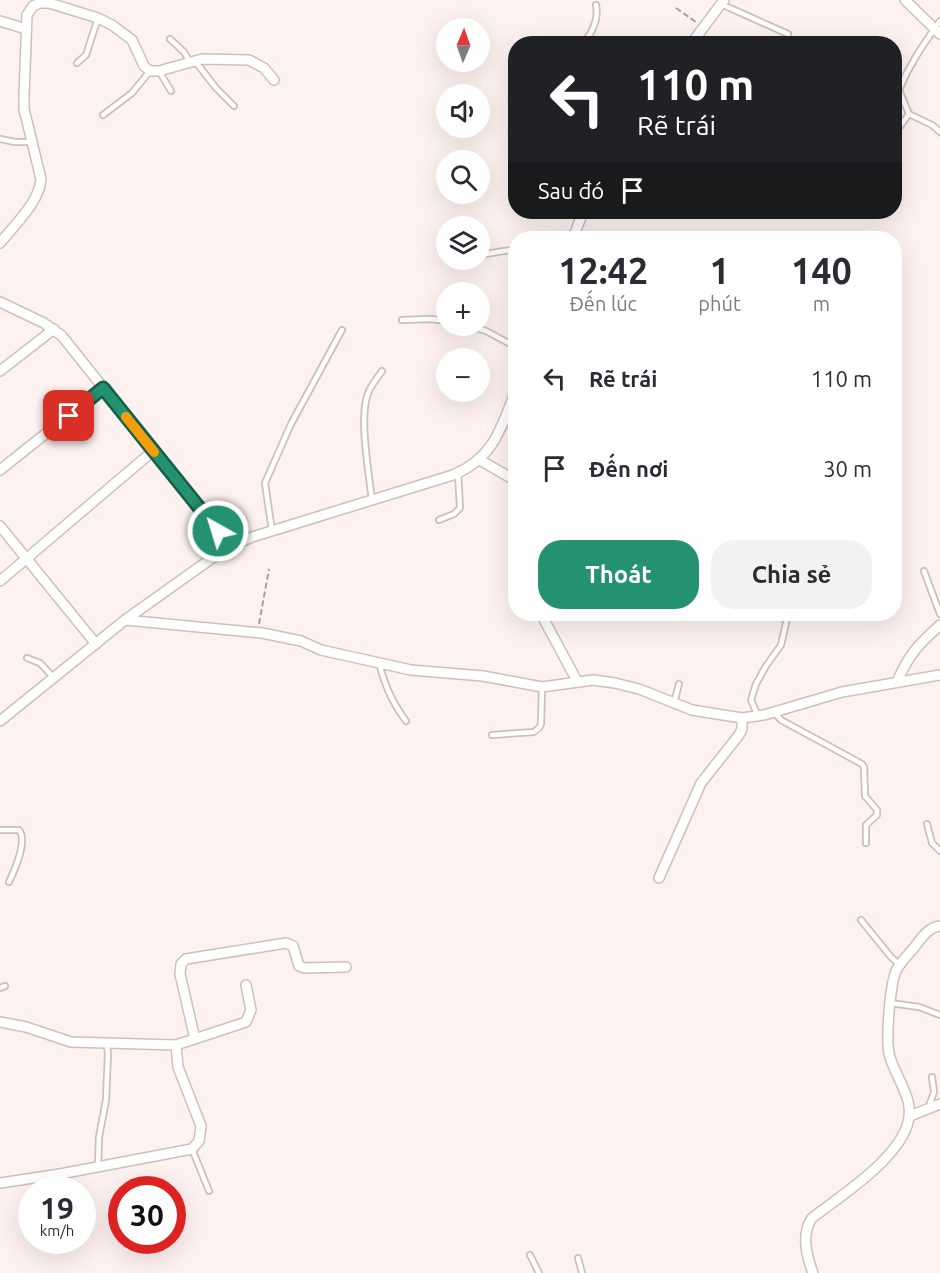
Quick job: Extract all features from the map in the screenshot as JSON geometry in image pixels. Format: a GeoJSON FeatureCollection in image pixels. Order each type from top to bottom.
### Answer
{"type":"FeatureCollection","features":[{"type":"Feature","properties":{"kind":"street"},"geometry":{"type":"LineString","coordinates":[[905,0],[938,28]]}},
{"type":"Feature","properties":{"kind":"street"},"geometry":{"type":"LineString","coordinates":[[697,36],[722,2]]}},
{"type":"Feature","properties":{"kind":"street"},"geometry":{"type":"LineString","coordinates":[[0,243],[35,200],[40,189],[41,179],[24,109],[27,15],[33,3],[50,3],[98,18],[118,29],[132,40],[144,66],[154,71],[210,58],[249,60],[264,68],[274,80]]}},
{"type":"Feature","properties":{"kind":"street"},"geometry":{"type":"LineString","coordinates":[[0,21],[26,29]]}},
{"type":"Feature","properties":{"kind":"street"},"geometry":{"type":"LineString","coordinates":[[0,302],[54,329],[62,336],[230,547]]}},
{"type":"Feature","properties":{"kind":"street"},"geometry":{"type":"LineString","coordinates":[[0,371],[54,329]]}},
{"type":"Feature","properties":{"kind":"street"},"geometry":{"type":"LineString","coordinates":[[0,470],[103,388]]}},
{"type":"Feature","properties":{"kind":"street"},"geometry":{"type":"LineString","coordinates":[[0,722],[125,620],[230,547],[272,531],[458,473],[480,460],[492,447],[508,420]]}},
{"type":"Feature","properties":{"kind":"street"},"geometry":{"type":"LineString","coordinates":[[0,581],[153,451]]}},
{"type":"Feature","properties":{"kind":"street"},"geometry":{"type":"LineString","coordinates":[[480,460],[508,476]]}},
{"type":"Feature","properties":{"kind":"street"},"geometry":{"type":"LineString","coordinates":[[0,526],[96,644]]}},
{"type":"Feature","properties":{"kind":"street"},"geometry":{"type":"LineString","coordinates":[[125,620],[257,633],[300,641],[321,650],[411,670],[483,676],[542,687],[593,680],[627,685],[701,712],[742,718],[774,712],[842,692],[940,675]]}},
{"type":"Feature","properties":{"kind":"street"},"geometry":{"type":"LineString","coordinates":[[545,621],[577,681]]}},
{"type":"Feature","properties":{"kind":"street"},"geometry":{"type":"LineString","coordinates":[[897,682],[906,660],[940,625]]}},
{"type":"Feature","properties":{"kind":"street"},"geometry":{"type":"LineString","coordinates":[[658,878],[701,783],[739,735],[742,729],[742,718]]}},
{"type":"Feature","properties":{"kind":"street"},"geometry":{"type":"LineString","coordinates":[[813,1273],[805,1241],[807,1225],[812,1218],[877,1167],[907,1128],[910,1116],[908,1097],[889,1055],[890,1003],[900,965],[925,934],[935,926],[940,926]]}},
{"type":"Feature","properties":{"kind":"street"},"geometry":{"type":"LineString","coordinates":[[195,1039],[180,974],[181,964],[186,959],[286,943],[293,946],[299,966],[346,968]]}},
{"type":"Feature","properties":{"kind":"street"},"geometry":{"type":"LineString","coordinates":[[0,1022],[26,1027],[63,1041],[176,1045],[246,1022],[251,1010],[246,985]]}},
{"type":"Feature","properties":{"kind":"street"},"geometry":{"type":"LineString","coordinates":[[0,1183],[192,1149],[199,1141],[201,1126],[178,1067],[176,1045]]}},
{"type":"Feature","properties":{"kind":"street"},"geometry":{"type":"LineString","coordinates":[[910,1116],[940,1104]]}},
{"type":"Feature","properties":{"kind":"lane"},"geometry":{"type":"LineString","coordinates":[[722,2],[788,34]]}},
{"type":"Feature","properties":{"kind":"lane"},"geometry":{"type":"LineString","coordinates":[[588,36],[598,13],[596,5]]}},
{"type":"Feature","properties":{"kind":"lane"},"geometry":{"type":"LineString","coordinates":[[77,63],[86,55],[98,18]]}},
{"type":"Feature","properties":{"kind":"lane"},"geometry":{"type":"LineString","coordinates":[[902,83],[914,57],[938,28]]}},
{"type":"Feature","properties":{"kind":"lane"},"geometry":{"type":"LineString","coordinates":[[170,39],[234,106]]}},
{"type":"Feature","properties":{"kind":"lane"},"geometry":{"type":"LineString","coordinates":[[103,115],[132,93],[154,71],[171,91]]}},
{"type":"Feature","properties":{"kind":"lane"},"geometry":{"type":"LineString","coordinates":[[902,97],[909,114],[932,125],[940,132]]}},
{"type":"Feature","properties":{"kind":"lane"},"geometry":{"type":"LineString","coordinates":[[902,124],[909,114]]}},
{"type":"Feature","properties":{"kind":"lane"},"geometry":{"type":"LineString","coordinates":[[0,139],[33,142]]}},
{"type":"Feature","properties":{"kind":"lane"},"geometry":{"type":"LineString","coordinates":[[490,253],[508,250]]}},
{"type":"Feature","properties":{"kind":"lane"},"geometry":{"type":"LineString","coordinates":[[402,320],[436,320]]}},
{"type":"Feature","properties":{"kind":"lane"},"geometry":{"type":"LineString","coordinates":[[272,531],[265,483],[291,424],[342,330]]}},
{"type":"Feature","properties":{"kind":"lane"},"geometry":{"type":"LineString","coordinates":[[490,333],[508,343]]}},
{"type":"Feature","properties":{"kind":"lane"},"geometry":{"type":"LineString","coordinates":[[372,500],[365,432],[366,404],[368,392],[382,371]]}},
{"type":"Feature","properties":{"kind":"lane"},"geometry":{"type":"LineString","coordinates":[[439,520],[454,514],[459,508],[458,473]]}},
{"type":"Feature","properties":{"kind":"lane"},"geometry":{"type":"LineString","coordinates":[[924,571],[940,614]]}},
{"type":"Feature","properties":{"kind":"lane"},"geometry":{"type":"LineString","coordinates":[[758,716],[752,700],[756,684],[765,666],[781,645],[786,621]]}},
{"type":"Feature","properties":{"kind":"lane"},"geometry":{"type":"LineString","coordinates":[[27,658],[40,663],[54,678]]}},
{"type":"Feature","properties":{"kind":"lane"},"geometry":{"type":"LineString","coordinates":[[379,663],[387,691],[406,721]]}},
{"type":"Feature","properties":{"kind":"lane"},"geometry":{"type":"LineString","coordinates":[[674,703],[679,684]]}},
{"type":"Feature","properties":{"kind":"lane"},"geometry":{"type":"LineString","coordinates":[[492,735],[534,732],[539,728],[542,724],[542,687]]}},
{"type":"Feature","properties":{"kind":"lane"},"geometry":{"type":"LineString","coordinates":[[774,712],[781,720],[862,764],[865,796],[877,810],[877,815],[866,825],[866,843]]}},
{"type":"Feature","properties":{"kind":"lane"},"geometry":{"type":"LineString","coordinates":[[927,824],[932,843],[940,851]]}},
{"type":"Feature","properties":{"kind":"lane"},"geometry":{"type":"LineString","coordinates":[[0,831],[19,830],[22,837],[18,862],[9,882]]}},
{"type":"Feature","properties":{"kind":"lane"},"geometry":{"type":"LineString","coordinates":[[861,920],[900,965]]}},
{"type":"Feature","properties":{"kind":"lane"},"geometry":{"type":"LineString","coordinates":[[890,1003],[919,1007],[940,1015]]}},
{"type":"Feature","properties":{"kind":"lane"},"geometry":{"type":"LineString","coordinates":[[98,1167],[99,1137],[106,1100],[108,1053],[106,1043]]}},
{"type":"Feature","properties":{"kind":"lane"},"geometry":{"type":"LineString","coordinates":[[928,1108],[934,1092],[932,1077]]}},
{"type":"Feature","properties":{"kind":"lane"},"geometry":{"type":"LineString","coordinates":[[192,1149],[209,1191]]}},
{"type":"Feature","properties":{"kind":"lane"},"geometry":{"type":"LineString","coordinates":[[530,1255],[539,1273]]}},
{"type":"Feature","properties":{"kind":"lane"},"geometry":{"type":"LineString","coordinates":[[578,1258],[582,1273]]}},
{"type":"Feature","properties":{"kind":"path"},"geometry":{"type":"LineString","coordinates":[[676,8],[704,27]]}},
{"type":"Feature","properties":{"kind":"path"},"geometry":{"type":"LineString","coordinates":[[257,633],[269,569]]}},
{"type":"Feature","properties":{"kind":"slow traffic"},"geometry":{"type":"LineString","coordinates":[[126,417],[154,452]]}},
{"type":"Feature","properties":{"kind":"route"},"geometry":{"type":"LineString","coordinates":[[69,416],[103,388],[218,531]]}}]}
